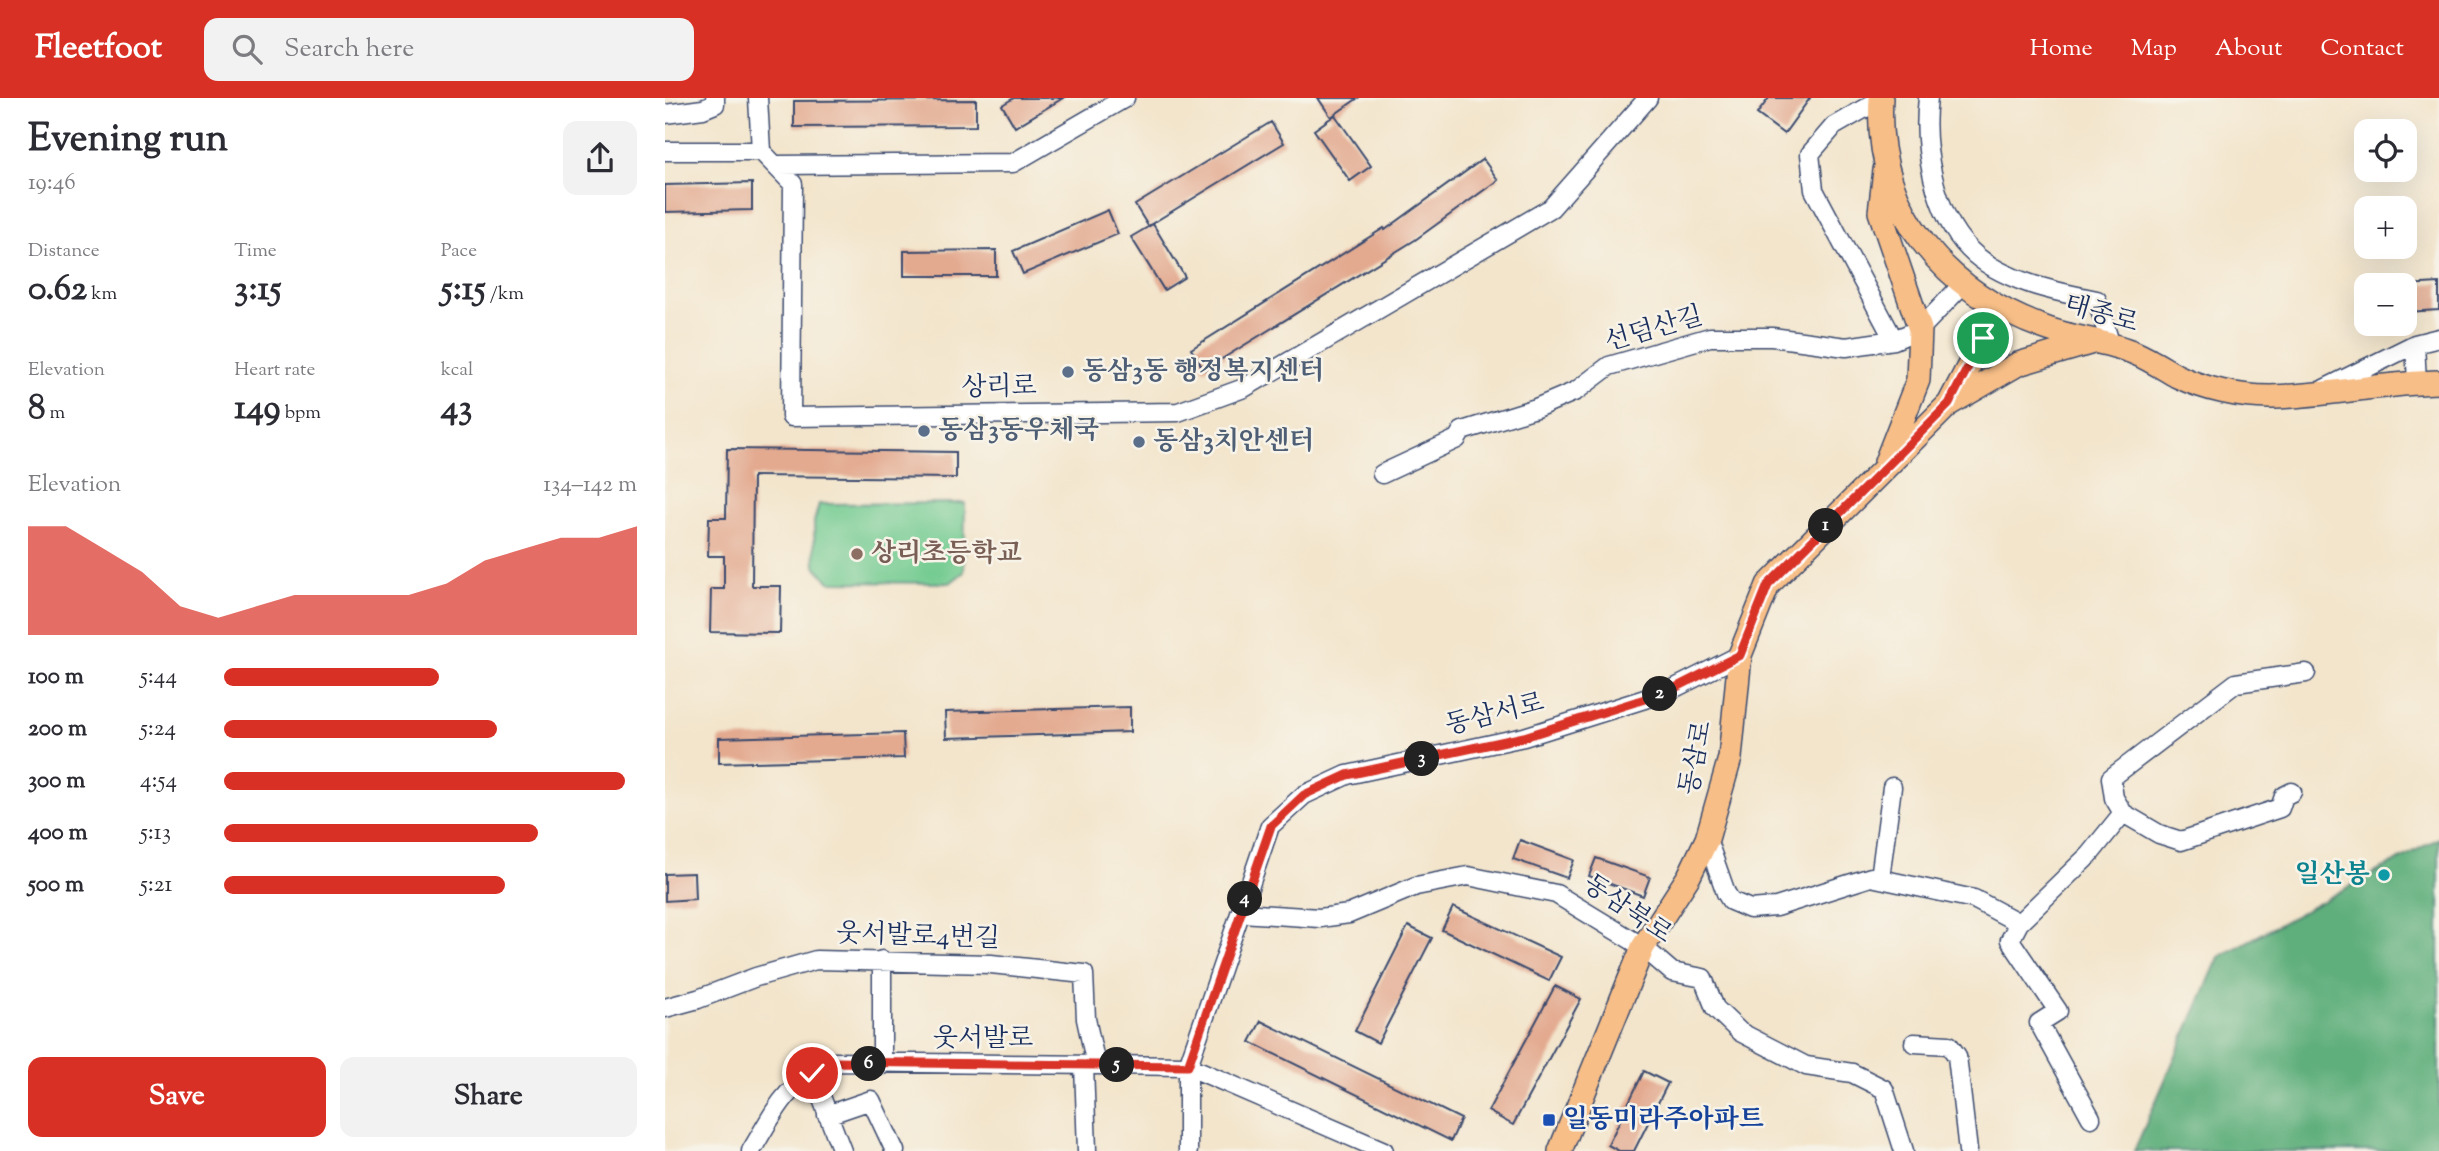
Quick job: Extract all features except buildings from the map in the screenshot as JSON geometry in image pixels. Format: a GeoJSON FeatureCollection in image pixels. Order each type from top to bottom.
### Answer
{"type":"FeatureCollection","features":[{"type":"Feature","properties":{"kind":"main road","name":"태종로"},"geometry":{"type":"LineString","coordinates":[[1881,98],[1880,139],[1885,170],[1908,218],[1931,253],[1962,284],[1999,308],[2048,329],[2134,352],[2180,377],[2222,391],[2269,397],[2428,382]]}},
{"type":"Feature","properties":{"kind":"main road"},"geometry":{"type":"LineString","coordinates":[[1883,470],[1918,380],[1920,329],[1880,212],[1885,170]]}},
{"type":"Feature","properties":{"kind":"main road","name":"동삼로"},"geometry":{"type":"LineString","coordinates":[[1560,1151],[1643,947],[1689,876],[1707,839],[1730,758],[1740,655],[1768,585],[1949,404],[1999,308]]}},
{"type":"Feature","properties":{"kind":"main road"},"geometry":{"type":"LineString","coordinates":[[1949,404],[2018,364],[2102,344]]}},
{"type":"Feature","properties":{"kind":"street"},"geometry":{"type":"LineString","coordinates":[[665,114],[703,109],[715,104],[715,98]]}},
{"type":"Feature","properties":{"kind":"street"},"geometry":{"type":"LineString","coordinates":[[665,152],[761,151],[758,98]]}},
{"type":"Feature","properties":{"kind":"street"},"geometry":{"type":"LineString","coordinates":[[778,165],[1013,163],[1125,98]]}},
{"type":"Feature","properties":{"kind":"street","name":"상리로"},"geometry":{"type":"LineString","coordinates":[[761,151],[778,165],[793,184],[790,418],[1178,412],[1244,388],[1551,208],[1648,98]]}},
{"type":"Feature","properties":{"kind":"street"},"geometry":{"type":"LineString","coordinates":[[1881,98],[1834,126],[1810,154],[1814,190],[1894,340]]}},
{"type":"Feature","properties":{"kind":"street"},"geometry":{"type":"LineString","coordinates":[[1928,98],[1925,120],[1931,173],[1947,214],[1969,249],[2005,273],[2044,289],[2097,300],[2102,344]]}},
{"type":"Feature","properties":{"kind":"street"},"geometry":{"type":"LineString","coordinates":[[1920,329],[1962,284]]}},
{"type":"Feature","properties":{"kind":"street","name":"선덤산길"},"geometry":{"type":"LineString","coordinates":[[1382,474],[1457,439],[1462,431],[1536,408],[1576,391],[1609,366],[1671,347],[1710,337],[1772,337],[1846,347],[1894,340],[1920,329]]}},
{"type":"Feature","properties":{"kind":"street"},"geometry":{"type":"LineString","coordinates":[[2319,392],[2414,344],[2439,338]]}},
{"type":"Feature","properties":{"kind":"street"},"geometry":{"type":"LineString","coordinates":[[2414,344],[2428,382]]}},
{"type":"Feature","properties":{"kind":"street","name":"동삼서로"},"geometry":{"type":"LineString","coordinates":[[1188,1151],[1188,1066],[1271,826],[1304,795],[1347,775],[1524,737],[1667,692],[1740,655]]}},
{"type":"Feature","properties":{"kind":"street"},"geometry":{"type":"LineString","coordinates":[[2292,792],[2284,796],[2280,808],[2181,841],[2159,834],[2123,813],[2114,798],[2111,778],[2236,683],[2306,673]]}},
{"type":"Feature","properties":{"kind":"street"},"geometry":{"type":"LineString","coordinates":[[1880,878],[1892,787]]}},
{"type":"Feature","properties":{"kind":"street"},"geometry":{"type":"LineString","coordinates":[[2091,1118],[2039,1023],[2058,1011],[2010,940],[2019,923],[2089,855],[2123,813]]}},
{"type":"Feature","properties":{"kind":"street"},"geometry":{"type":"LineString","coordinates":[[1707,839],[1725,893],[1731,901],[1750,909],[1776,907],[1864,877],[1880,878],[1974,899],[2019,923]]}},
{"type":"Feature","properties":{"kind":"street","name":"동삼북로"},"geometry":{"type":"LineString","coordinates":[[1241,913],[1320,918],[1349,914],[1416,886],[1468,876],[1556,894],[1643,947],[1672,972],[1703,978],[1715,1008],[1740,1032],[1806,1066],[1852,1073],[1884,1088],[1903,1151]]}},
{"type":"Feature","properties":{"kind":"street","name":"웃서발로4번길"},"geometry":{"type":"LineString","coordinates":[[665,1008],[698,999],[756,976],[816,960],[991,964],[1084,974],[1090,1065]]}},
{"type":"Feature","properties":{"kind":"street"},"geometry":{"type":"LineString","coordinates":[[882,960],[882,1065]]}},
{"type":"Feature","properties":{"kind":"street"},"geometry":{"type":"LineString","coordinates":[[1914,1043],[1948,1045],[1957,1056],[1968,1151]]}},
{"type":"Feature","properties":{"kind":"street","name":"웃서발로"},"geometry":{"type":"LineString","coordinates":[[751,1151],[786,1092],[833,1062],[882,1065],[1188,1066]]}},
{"type":"Feature","properties":{"kind":"street"},"geometry":{"type":"LineString","coordinates":[[1087,1151],[1090,1065]]}},
{"type":"Feature","properties":{"kind":"street"},"geometry":{"type":"LineString","coordinates":[[1188,1066],[1384,1151]]}},
{"type":"Feature","properties":{"kind":"street"},"geometry":{"type":"LineString","coordinates":[[812,1073],[842,1151]]}},
{"type":"Feature","properties":{"kind":"street"},"geometry":{"type":"LineString","coordinates":[[827,1115],[871,1100],[895,1151]]}},
{"type":"Feature","properties":{"kind":"green space"},"geometry":{"type":"Polygon","coordinates":[[[965,503],[964,572],[950,583],[830,582],[815,566],[814,522],[819,504],[965,503]]]}},
{"type":"Feature","properties":{"kind":"green space"},"geometry":{"type":"Polygon","coordinates":[[[2439,838],[2439,1151],[2134,1151],[2219,957],[2439,838]]]}},
{"type":"Feature","properties":{"kind":"place","name":"동삼3동 행정복지센터"},"geometry":{"type":"Point","coordinates":[1068,372]}},
{"type":"Feature","properties":{"kind":"place","name":"동삼3동우체국"},"geometry":{"type":"Point","coordinates":[924,431]}},
{"type":"Feature","properties":{"kind":"place","name":"동삼3치안센터"},"geometry":{"type":"Point","coordinates":[1139,442]}},
{"type":"Feature","properties":{"kind":"place","name":"상리초등학교"},"geometry":{"type":"Point","coordinates":[857,554]}},
{"type":"Feature","properties":{"kind":"place","name":"일산봉"},"geometry":{"type":"Point","coordinates":[2384,875]}},
{"type":"Feature","properties":{"kind":"place","name":"일동미라주아파트"},"geometry":{"type":"Point","coordinates":[1549,1120]}},
{"type":"Feature","properties":{"kind":"route"},"geometry":{"type":"LineString","coordinates":[[812,1073],[833,1062],[882,1065],[1188,1066],[1271,826],[1288,808],[1304,795],[1347,775],[1524,737],[1667,692],[1740,655],[1768,585],[1949,404],[1983,338]]}}]}
